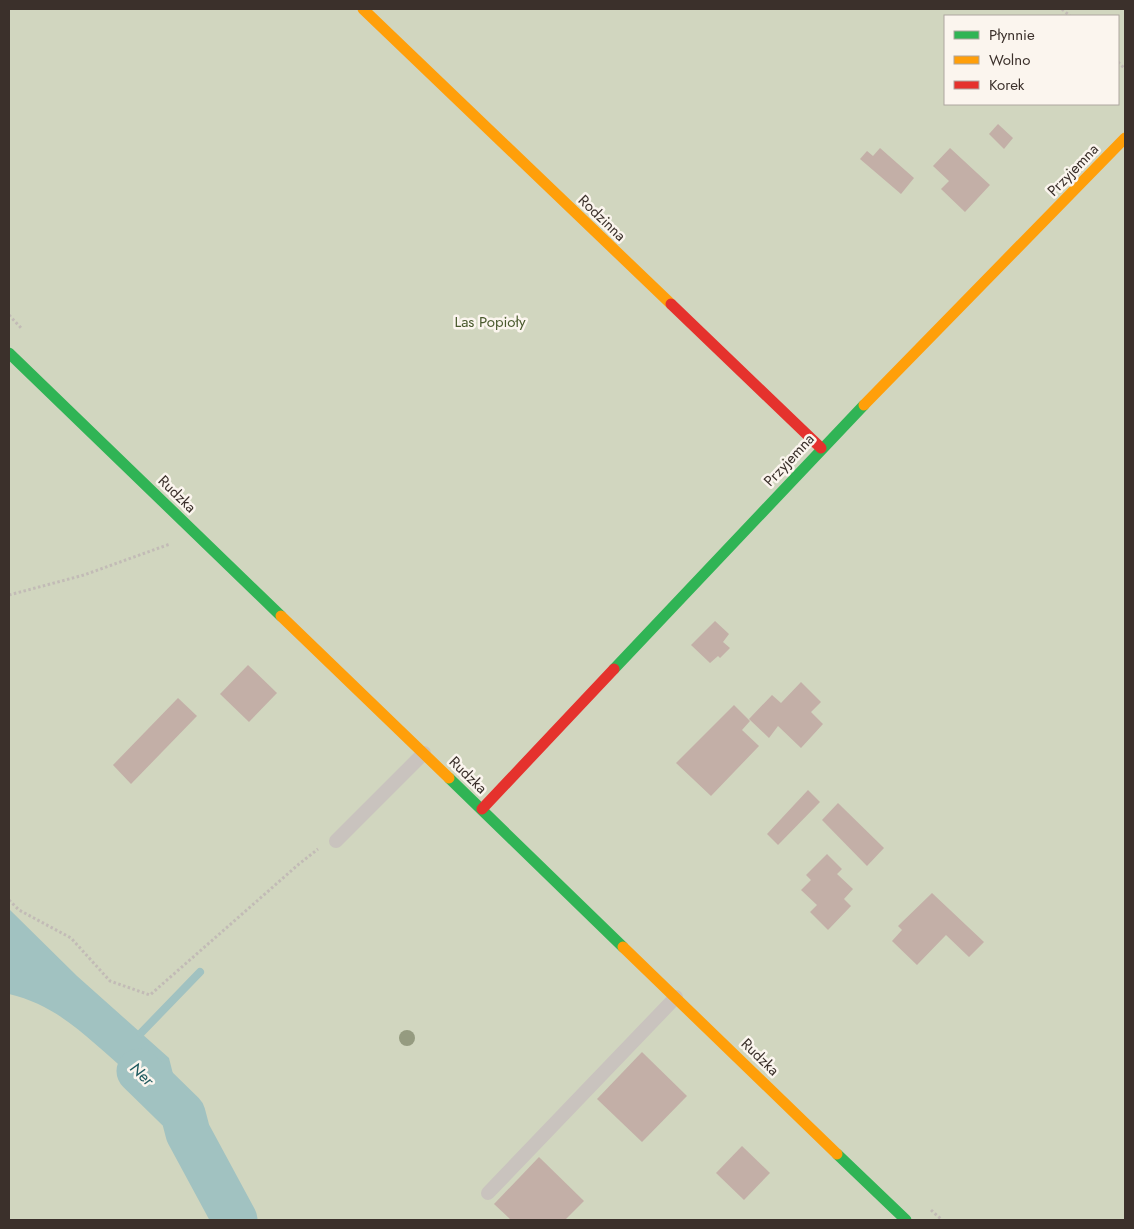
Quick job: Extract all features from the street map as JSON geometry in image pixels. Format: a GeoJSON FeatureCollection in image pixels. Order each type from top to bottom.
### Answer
{"type":"FeatureCollection","features":[{"type":"Feature","properties":{"kind":"street","name":"Rodzinna"},"geometry":{"type":"LineString","coordinates":[[363,9],[821,448]]}},
{"type":"Feature","properties":{"kind":"street","name":"Przyjemna"},"geometry":{"type":"LineString","coordinates":[[482,809],[821,448],[1125,138]]}},
{"type":"Feature","properties":{"kind":"street","name":"Rudzka"},"geometry":{"type":"LineString","coordinates":[[9,353],[906,1220]]}},
{"type":"Feature","properties":{"kind":"lane"},"geometry":{"type":"LineString","coordinates":[[336,841],[424,753]]}},
{"type":"Feature","properties":{"kind":"lane"},"geometry":{"type":"LineString","coordinates":[[488,1193],[676,997]]}},
{"type":"Feature","properties":{"kind":"path"},"geometry":{"type":"LineString","coordinates":[[9,595],[84,575],[197,534]]}},
{"type":"Feature","properties":{"kind":"path"},"geometry":{"type":"LineString","coordinates":[[9,900],[18,910],[71,938],[110,981],[150,995],[299,864],[328,842],[336,841]]}},
{"type":"Feature","properties":{"kind":"green space","name":"Las Popioły"},"geometry":{"type":"Polygon","coordinates":[[[9,9],[1125,9],[1125,1220],[9,1220],[9,9]]]}},
{"type":"Feature","properties":{"kind":"water"},"geometry":{"type":"Polygon","coordinates":[[[9,909],[77,976],[169,1058],[183,1114],[137,1080],[89,1038],[60,1016],[28,1000],[9,994],[9,909]]]}},
{"type":"Feature","properties":{"kind":"building"},"geometry":{"type":"Polygon","coordinates":[[[998,124],[1013,138],[1004,149],[989,134],[998,124]]]}},
{"type":"Feature","properties":{"kind":"building"},"geometry":{"type":"Polygon","coordinates":[[[880,148],[914,178],[901,194],[860,159],[867,151],[873,156],[880,148]]]}},
{"type":"Feature","properties":{"kind":"building"},"geometry":{"type":"Polygon","coordinates":[[[950,148],[990,185],[965,212],[941,189],[949,181],[933,166],[950,148]]]}},
{"type":"Feature","properties":{"kind":"building"},"geometry":{"type":"Polygon","coordinates":[[[715,621],[729,634],[723,642],[730,648],[720,658],[718,656],[710,663],[691,645],[715,621]]]}},
{"type":"Feature","properties":{"kind":"building"},"geometry":{"type":"Polygon","coordinates":[[[248,665],[277,693],[249,722],[220,694],[248,665]]]}},
{"type":"Feature","properties":{"kind":"building"},"geometry":{"type":"Polygon","coordinates":[[[801,682],[821,702],[811,712],[823,724],[801,748],[778,726],[769,738],[749,719],[772,695],[781,703],[801,682]]]}},
{"type":"Feature","properties":{"kind":"building"},"geometry":{"type":"Polygon","coordinates":[[[178,698],[197,716],[131,784],[113,765],[178,698]]]}},
{"type":"Feature","properties":{"kind":"building"},"geometry":{"type":"Polygon","coordinates":[[[734,705],[750,721],[742,730],[759,746],[711,796],[676,763],[734,705]]]}},
{"type":"Feature","properties":{"kind":"building"},"geometry":{"type":"Polygon","coordinates":[[[808,790],[820,802],[778,845],[767,834],[808,790]]]}},
{"type":"Feature","properties":{"kind":"building"},"geometry":{"type":"Polygon","coordinates":[[[838,803],[884,848],[867,866],[822,820],[838,803]]]}},
{"type":"Feature","properties":{"kind":"building"},"geometry":{"type":"Polygon","coordinates":[[[827,854],[842,869],[837,874],[853,889],[844,899],[851,906],[828,930],[810,912],[817,905],[801,890],[811,880],[806,875],[827,854]]]}},
{"type":"Feature","properties":{"kind":"building"},"geometry":{"type":"Polygon","coordinates":[[[932,893],[984,942],[969,957],[946,935],[917,965],[892,941],[902,930],[898,926],[932,893]]]}},
{"type":"Feature","properties":{"kind":"building"},"geometry":{"type":"Polygon","coordinates":[[[642,1052],[687,1096],[642,1142],[597,1099],[642,1052]]]}},
{"type":"Feature","properties":{"kind":"building"},"geometry":{"type":"Polygon","coordinates":[[[742,1146],[770,1173],[744,1200],[716,1173],[742,1146]]]}},
{"type":"Feature","properties":{"kind":"building"},"geometry":{"type":"Polygon","coordinates":[[[539,1157],[584,1201],[565,1220],[511,1220],[494,1204],[539,1157]]]}},
{"type":"Feature","properties":{"kind":"waterway"},"geometry":{"type":"LineString","coordinates":[[141,1033],[200,972]]}},
{"type":"Feature","properties":{"kind":"waterway","name":"Ner"},"geometry":{"type":"LineString","coordinates":[[139,1071],[183,1114],[188,1133],[235,1220]]}},
{"type":"Feature","properties":{"kind":"traffic: fast"},"geometry":{"type":"LineString","coordinates":[[9,353],[281,616]]}},
{"type":"Feature","properties":{"kind":"traffic: fast"},"geometry":{"type":"LineString","coordinates":[[614,669],[864,405]]}},
{"type":"Feature","properties":{"kind":"traffic: fast"},"geometry":{"type":"LineString","coordinates":[[449,778],[623,947]]}},
{"type":"Feature","properties":{"kind":"traffic: fast"},"geometry":{"type":"LineString","coordinates":[[837,1154],[906,1220]]}},
{"type":"Feature","properties":{"kind":"traffic: slow"},"geometry":{"type":"LineString","coordinates":[[363,9],[671,304]]}},
{"type":"Feature","properties":{"kind":"traffic: slow"},"geometry":{"type":"LineString","coordinates":[[864,405],[1125,138]]}},
{"type":"Feature","properties":{"kind":"traffic: slow"},"geometry":{"type":"LineString","coordinates":[[281,616],[449,778]]}},
{"type":"Feature","properties":{"kind":"traffic: slow"},"geometry":{"type":"LineString","coordinates":[[623,947],[837,1154]]}},
{"type":"Feature","properties":{"kind":"traffic: jam"},"geometry":{"type":"LineString","coordinates":[[671,304],[821,448]]}},
{"type":"Feature","properties":{"kind":"traffic: jam"},"geometry":{"type":"LineString","coordinates":[[482,809],[614,669]]}}]}
